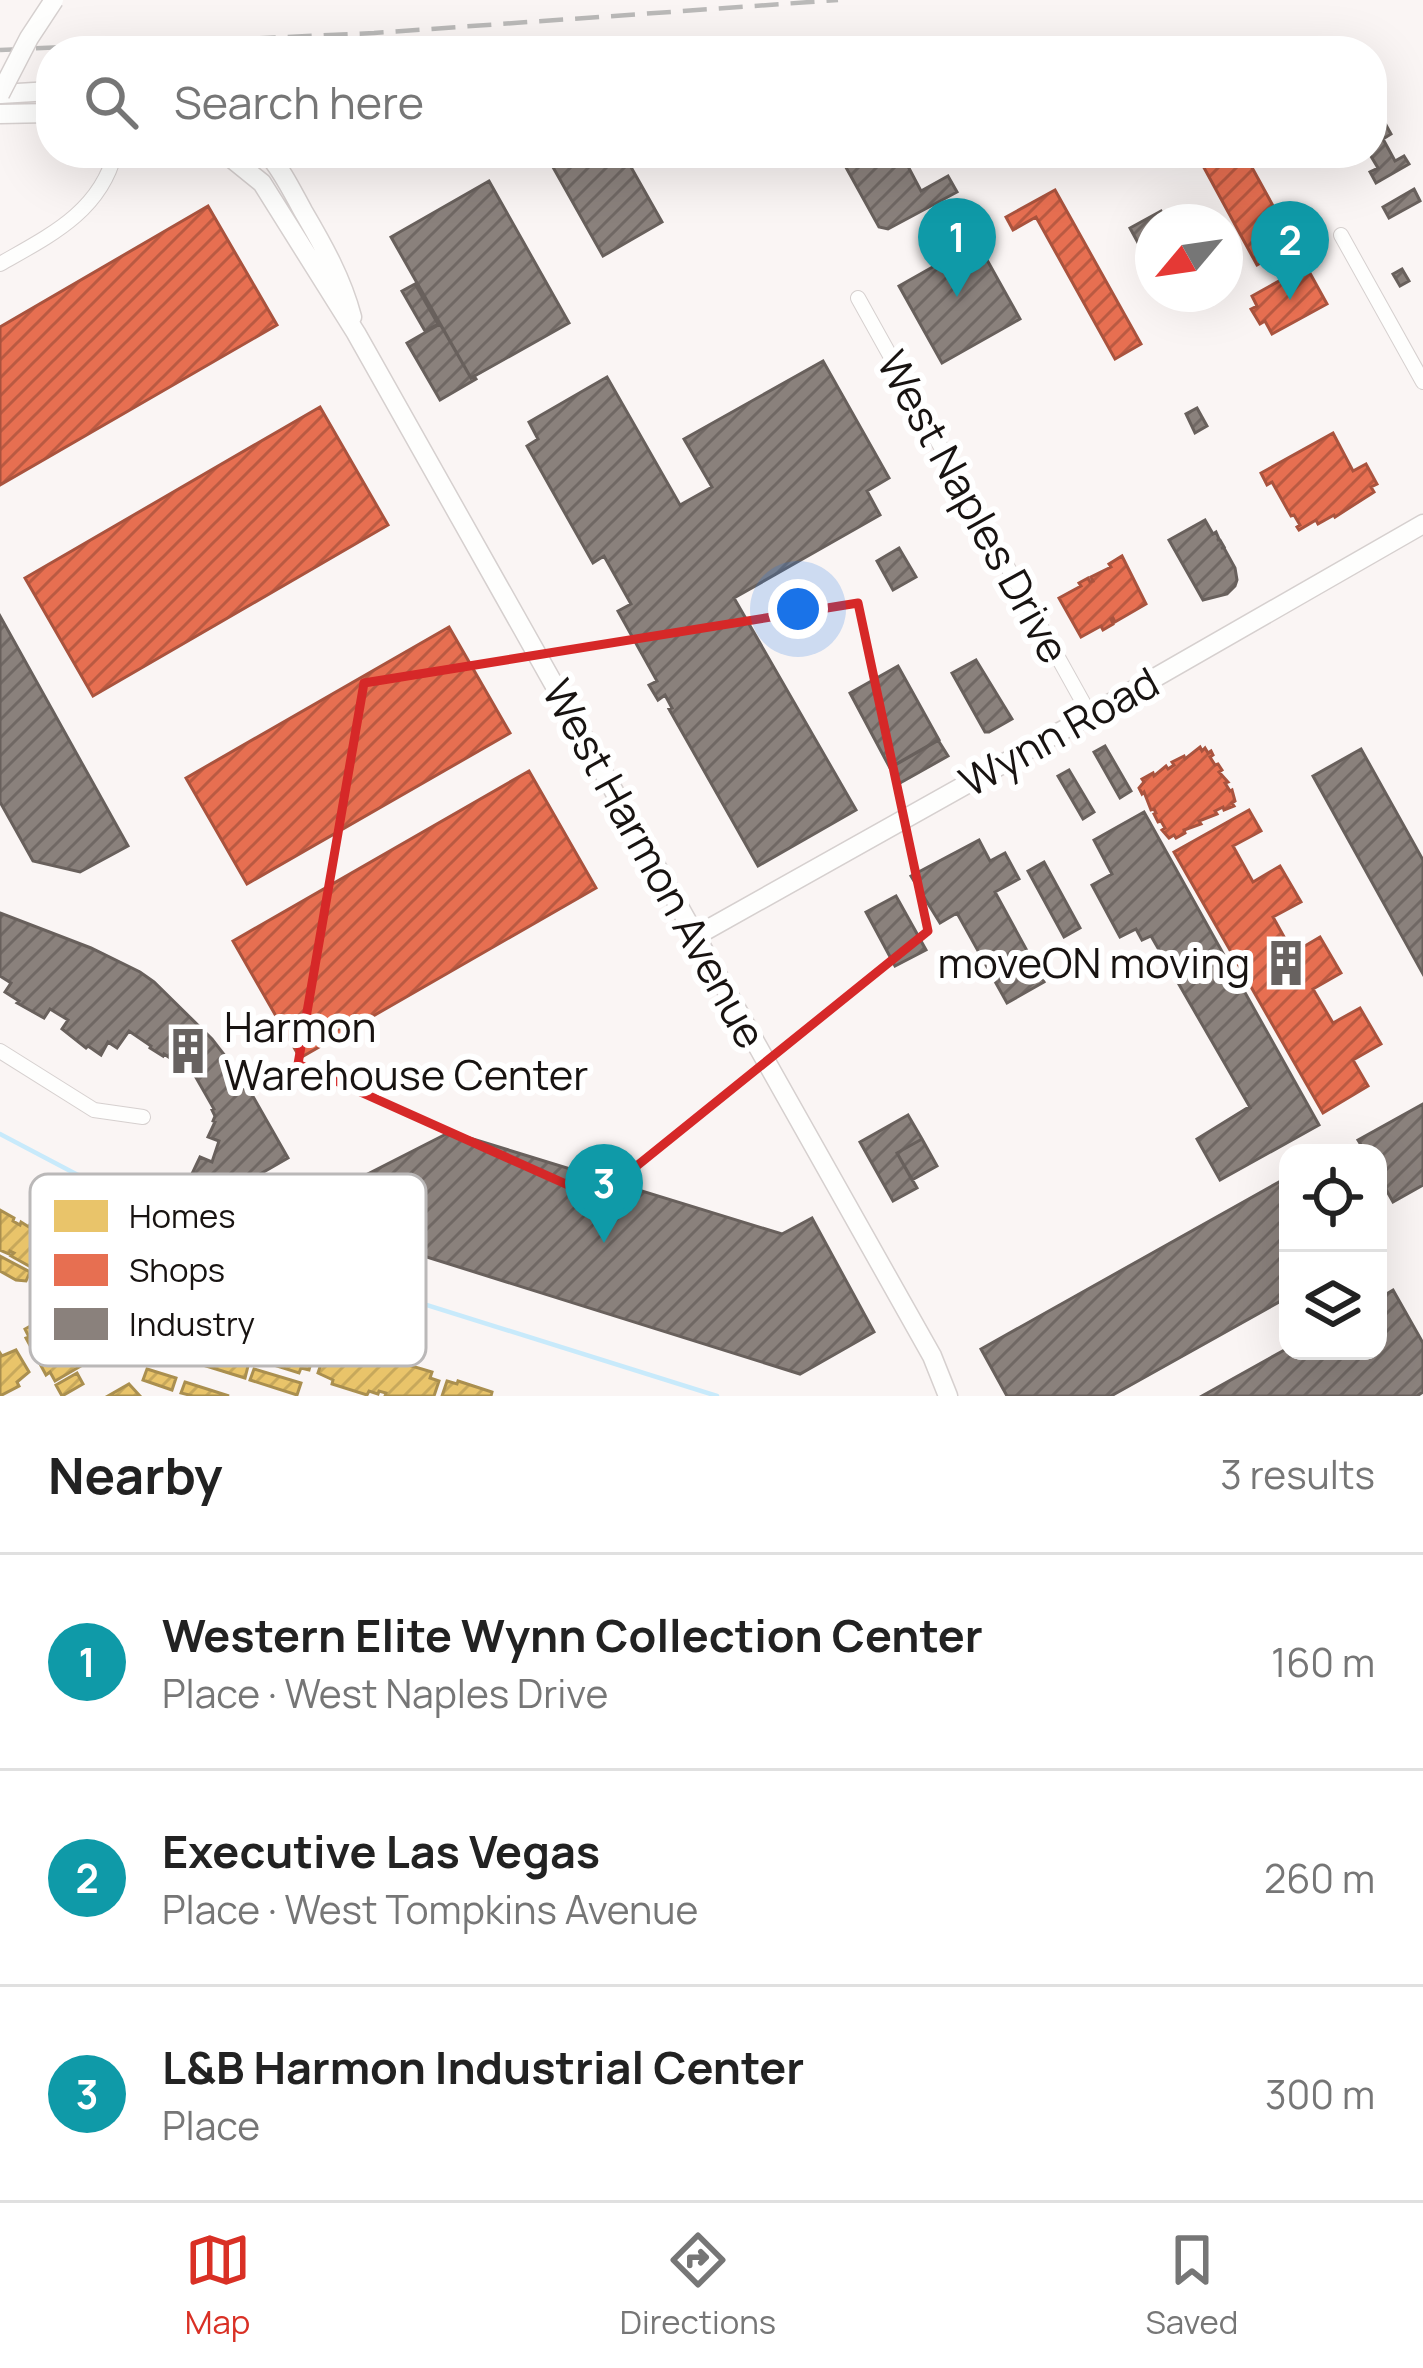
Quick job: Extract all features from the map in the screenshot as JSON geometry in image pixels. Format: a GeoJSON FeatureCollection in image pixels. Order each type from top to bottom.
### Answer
{"type":"FeatureCollection","features":[{"type":"Feature","properties":{"kind":"main road"},"geometry":{"type":"LineString","coordinates":[[0,94],[54,0]]}},
{"type":"Feature","properties":{"kind":"main road"},"geometry":{"type":"LineString","coordinates":[[0,94],[36,92]]}},
{"type":"Feature","properties":{"kind":"main road"},"geometry":{"type":"LineString","coordinates":[[0,114],[36,113]]}},
{"type":"Feature","properties":{"kind":"main road","name":"West Harmon Avenue"},"geometry":{"type":"LineString","coordinates":[[244,168],[262,183],[329,276],[346,292],[356,333],[932,1356],[948,1396]]}},
{"type":"Feature","properties":{"kind":"main road","name":"West Harmon Avenue"},"geometry":{"type":"LineString","coordinates":[[278,168],[329,276]]}},
{"type":"Feature","properties":{"kind":"main road","name":"Wynn Road"},"geometry":{"type":"LineString","coordinates":[[694,937],[1423,524]]}},
{"type":"Feature","properties":{"kind":"street"},"geometry":{"type":"LineString","coordinates":[[0,264],[80,214],[104,184],[110,168]]}},
{"type":"Feature","properties":{"kind":"street"},"geometry":{"type":"LineString","coordinates":[[1340,235],[1423,382]]}},
{"type":"Feature","properties":{"kind":"street","name":"West Naples Drive"},"geometry":{"type":"LineString","coordinates":[[858,298],[1090,715]]}},
{"type":"Feature","properties":{"kind":"street"},"geometry":{"type":"LineString","coordinates":[[0,1051],[94,1110],[143,1117]]}},
{"type":"Feature","properties":{"kind":"highlighted area"},"geometry":{"type":"Polygon","coordinates":[[[858,603],[928,931],[597,1198],[298,1064],[364,683],[858,603]]]}},
{"type":"Feature","properties":{"kind":"building: Homes"},"geometry":{"type":"Polygon","coordinates":[[[0,1210],[20,1225],[30,1224],[30,1267],[11,1256],[14,1253],[0,1250],[0,1210]]]}},
{"type":"Feature","properties":{"kind":"building: Homes"},"geometry":{"type":"Polygon","coordinates":[[[0,1256],[30,1272],[26,1281],[0,1271],[0,1256]]]}},
{"type":"Feature","properties":{"kind":"building: Homes"},"geometry":{"type":"Polygon","coordinates":[[[16,1350],[29,1372],[17,1382],[19,1386],[0,1396],[0,1353],[16,1350]]]}},
{"type":"Feature","properties":{"kind":"building: Homes"},"geometry":{"type":"Polygon","coordinates":[[[41,1366],[81,1366],[55,1381],[50,1372],[46,1375],[41,1366]]]}},
{"type":"Feature","properties":{"kind":"building: Homes"},"geometry":{"type":"Polygon","coordinates":[[[206,1366],[248,1366],[245,1378],[206,1366]]]}},
{"type":"Feature","properties":{"kind":"building: Homes"},"geometry":{"type":"Polygon","coordinates":[[[277,1366],[310,1366],[299,1373],[277,1366]]]}},
{"type":"Feature","properties":{"kind":"building: Homes"},"geometry":{"type":"Polygon","coordinates":[[[320,1366],[412,1366],[432,1372],[430,1378],[439,1381],[434,1396],[385,1396],[379,1391],[367,1395],[332,1384],[333,1380],[318,1373],[320,1366]]]}},
{"type":"Feature","properties":{"kind":"building: Homes"},"geometry":{"type":"Polygon","coordinates":[[[147,1369],[176,1378],[172,1390],[143,1380],[147,1369]]]}},
{"type":"Feature","properties":{"kind":"building: Homes"},"geometry":{"type":"Polygon","coordinates":[[[254,1369],[301,1383],[297,1395],[250,1380],[254,1369]]]}},
{"type":"Feature","properties":{"kind":"building: Homes"},"geometry":{"type":"Polygon","coordinates":[[[77,1373],[83,1384],[62,1396],[56,1385],[77,1373]]]}},
{"type":"Feature","properties":{"kind":"building: Homes"},"geometry":{"type":"Polygon","coordinates":[[[447,1381],[492,1392],[491,1396],[442,1396],[447,1381]]]}},
{"type":"Feature","properties":{"kind":"building: Homes"},"geometry":{"type":"Polygon","coordinates":[[[185,1382],[229,1396],[181,1393],[185,1382]]]}},
{"type":"Feature","properties":{"kind":"building: Homes"},"geometry":{"type":"Polygon","coordinates":[[[129,1384],[140,1396],[108,1396],[129,1384]]]}},
{"type":"Feature","properties":{"kind":"building: Shops"},"geometry":{"type":"Polygon","coordinates":[[[1204,168],[1252,168],[1294,244],[1257,265],[1243,239],[1243,204],[1224,204],[1204,168]]]}},
{"type":"Feature","properties":{"kind":"building: Shops"},"geometry":{"type":"Polygon","coordinates":[[[1055,190],[1141,344],[1115,359],[1036,217],[1013,230],[1006,217],[1055,190]]]}},
{"type":"Feature","properties":{"kind":"building: Shops"},"geometry":{"type":"Polygon","coordinates":[[[208,206],[277,325],[0,485],[0,327],[208,206]]]}},
{"type":"Feature","properties":{"kind":"building: Shops"},"geometry":{"type":"Polygon","coordinates":[[[1306,266],[1327,304],[1272,334],[1251,309],[1257,306],[1252,296],[1306,266]]]}},
{"type":"Feature","properties":{"kind":"building: Shops"},"geometry":{"type":"Polygon","coordinates":[[[320,407],[388,525],[93,696],[25,578],[320,407]]]}},
{"type":"Feature","properties":{"kind":"building: Shops"},"geometry":{"type":"Polygon","coordinates":[[[1333,433],[1353,471],[1366,464],[1377,484],[1371,487],[1374,492],[1335,517],[1318,524],[1316,520],[1299,530],[1272,482],[1267,485],[1261,473],[1333,433]]]}},
{"type":"Feature","properties":{"kind":"building: Shops"},"geometry":{"type":"Polygon","coordinates":[[[1122,556],[1146,604],[1115,622],[1111,619],[1113,624],[1103,630],[1101,626],[1081,637],[1059,598],[1088,578],[1093,581],[1091,577],[1122,556]]]}},
{"type":"Feature","properties":{"kind":"building: Shops"},"geometry":{"type":"Polygon","coordinates":[[[449,627],[510,733],[247,884],[186,778],[449,627]]]}},
{"type":"Feature","properties":{"kind":"building: Shops"},"geometry":{"type":"Polygon","coordinates":[[[1200,747],[1211,751],[1210,757],[1222,770],[1234,806],[1223,807],[1201,824],[1169,838],[1139,788],[1142,779],[1168,769],[1200,747]]]}},
{"type":"Feature","properties":{"kind":"building: Shops"},"geometry":{"type":"Polygon","coordinates":[[[529,771],[596,888],[300,1058],[233,941],[529,771]]]}},
{"type":"Feature","properties":{"kind":"building: Shops","name":"moveON moving"},"geometry":{"type":"Polygon","coordinates":[[[1249,810],[1261,831],[1233,846],[1253,882],[1280,866],[1301,902],[1273,917],[1293,953],[1320,937],[1341,973],[1313,989],[1333,1023],[1360,1008],[1381,1044],[1353,1060],[1368,1086],[1323,1113],[1174,852],[1249,810]]]}},
{"type":"Feature","properties":{"kind":"building: Industry"},"geometry":{"type":"Polygon","coordinates":[[[1387,146],[1395,161],[1404,156],[1409,164],[1376,183],[1370,172],[1387,168],[1387,146]]]}},
{"type":"Feature","properties":{"kind":"building: Industry"},"geometry":{"type":"Polygon","coordinates":[[[553,168],[631,168],[662,222],[603,256],[553,168]]]}},
{"type":"Feature","properties":{"kind":"building: Industry"},"geometry":{"type":"Polygon","coordinates":[[[846,168],[909,168],[921,191],[948,176],[957,192],[888,229],[879,227],[846,168]]]}},
{"type":"Feature","properties":{"kind":"building: Industry"},"geometry":{"type":"Polygon","coordinates":[[[489,181],[569,323],[471,378],[391,237],[489,181]]]}},
{"type":"Feature","properties":{"kind":"building: Industry"},"geometry":{"type":"Polygon","coordinates":[[[1414,189],[1420,201],[1389,218],[1383,207],[1414,189]]]}},
{"type":"Feature","properties":{"kind":"building: Industry"},"geometry":{"type":"Polygon","coordinates":[[[977,242],[1020,319],[942,363],[899,286],[977,242]]]}},
{"type":"Feature","properties":{"kind":"building: Industry"},"geometry":{"type":"Polygon","coordinates":[[[1402,269],[1409,281],[1400,286],[1393,274],[1402,269]]]}},
{"type":"Feature","properties":{"kind":"building: Industry"},"geometry":{"type":"Polygon","coordinates":[[[415,284],[438,324],[425,331],[402,291],[415,284]]]}},
{"type":"Feature","properties":{"kind":"building: Industry"},"geometry":{"type":"Polygon","coordinates":[[[440,324],[471,378],[476,379],[440,400],[407,343],[440,324]]]}},
{"type":"Feature","properties":{"kind":"building: Industry"},"geometry":{"type":"Polygon","coordinates":[[[823,361],[889,478],[867,491],[880,515],[734,598],[856,810],[758,866],[665,695],[658,700],[649,685],[657,681],[618,611],[631,604],[604,556],[593,563],[527,446],[538,439],[529,422],[607,377],[680,505],[712,487],[684,439],[823,361]]]}},
{"type":"Feature","properties":{"kind":"building: Industry"},"geometry":{"type":"Polygon","coordinates":[[[1197,408],[1207,426],[1195,433],[1186,414],[1197,408]]]}},
{"type":"Feature","properties":{"kind":"building: Industry"},"geometry":{"type":"Polygon","coordinates":[[[1205,520],[1224,547],[1237,580],[1227,594],[1203,600],[1169,540],[1205,520]]]}},
{"type":"Feature","properties":{"kind":"building: Industry"},"geometry":{"type":"Polygon","coordinates":[[[899,548],[916,577],[893,590],[877,561],[899,548]]]}},
{"type":"Feature","properties":{"kind":"building: Industry"},"geometry":{"type":"Polygon","coordinates":[[[0,616],[128,846],[80,872],[33,861],[0,802],[0,616]]]}},
{"type":"Feature","properties":{"kind":"building: Industry"},"geometry":{"type":"Polygon","coordinates":[[[976,660],[1012,719],[989,732],[952,673],[976,660]]]}},
{"type":"Feature","properties":{"kind":"building: Industry"},"geometry":{"type":"Polygon","coordinates":[[[898,666],[939,740],[890,768],[850,693],[898,666]]]}},
{"type":"Feature","properties":{"kind":"building: Industry"},"geometry":{"type":"Polygon","coordinates":[[[938,740],[948,756],[900,783],[891,767],[938,740]]]}},
{"type":"Feature","properties":{"kind":"building: Industry"},"geometry":{"type":"Polygon","coordinates":[[[1105,746],[1131,791],[1120,798],[1094,752],[1105,746]]]}},
{"type":"Feature","properties":{"kind":"building: Industry"},"geometry":{"type":"Polygon","coordinates":[[[1361,749],[1423,860],[1423,974],[1313,776],[1361,749]]]}},
{"type":"Feature","properties":{"kind":"building: Industry"},"geometry":{"type":"Polygon","coordinates":[[[1069,770],[1094,812],[1083,819],[1058,776],[1069,770]]]}},
{"type":"Feature","properties":{"kind":"building: Industry"},"geometry":{"type":"Polygon","coordinates":[[[1144,812],[1319,1125],[1220,1180],[1197,1139],[1251,1109],[1151,936],[1142,940],[1136,929],[1120,937],[1092,885],[1112,874],[1094,840],[1144,812]]]}},
{"type":"Feature","properties":{"kind":"building: Industry"},"geometry":{"type":"Polygon","coordinates":[[[979,840],[990,861],[1005,853],[1019,879],[995,892],[1044,982],[1007,1003],[957,913],[940,923],[911,876],[979,840]]]}},
{"type":"Feature","properties":{"kind":"building: Industry"},"geometry":{"type":"Polygon","coordinates":[[[1044,862],[1080,928],[1064,937],[1028,871],[1044,862]]]}},
{"type":"Feature","properties":{"kind":"building: Industry"},"geometry":{"type":"Polygon","coordinates":[[[896,896],[926,950],[895,966],[866,912],[896,896]]]}},
{"type":"Feature","properties":{"kind":"building: Industry","name":"Harmon Warehouse Center"},"geometry":{"type":"Polygon","coordinates":[[[0,913],[140,972],[212,1039],[243,1079],[288,1158],[260,1174],[192,1174],[200,1157],[212,1162],[219,1141],[208,1137],[215,1122],[214,1109],[194,1074],[129,1031],[117,1048],[108,1042],[101,1055],[86,1048],[62,1029],[68,1020],[50,1009],[44,1018],[17,1003],[5,992],[11,983],[0,976],[0,913]]]}},
{"type":"Feature","properties":{"kind":"building: Industry"},"geometry":{"type":"Polygon","coordinates":[[[1423,1104],[1423,1185],[1393,1202],[1387,1191],[1387,1144],[1360,1144],[1358,1140],[1423,1104]]]}},
{"type":"Feature","properties":{"kind":"building: Industry"},"geometry":{"type":"Polygon","coordinates":[[[908,1115],[922,1139],[897,1153],[917,1188],[893,1201],[860,1142],[908,1115]]]}},
{"type":"Feature","properties":{"kind":"building: Industry"},"geometry":{"type":"Polygon","coordinates":[[[450,1132],[782,1234],[812,1218],[874,1332],[800,1374],[426,1257],[426,1174],[368,1174],[450,1132]]]}},
{"type":"Feature","properties":{"kind":"building: Industry"},"geometry":{"type":"Polygon","coordinates":[[[922,1139],[937,1166],[912,1180],[897,1153],[922,1139]]]}},
{"type":"Feature","properties":{"kind":"building: Industry"},"geometry":{"type":"Polygon","coordinates":[[[1279,1182],[1279,1302],[1111,1396],[1007,1396],[981,1349],[1279,1182]]]}},
{"type":"Feature","properties":{"kind":"building: Industry"},"geometry":{"type":"Polygon","coordinates":[[[1393,1290],[1423,1343],[1423,1392],[1417,1396],[1202,1396],[1279,1353],[1279,1360],[1387,1360],[1387,1294],[1393,1290]]]}},
{"type":"Feature","properties":{"kind":"waterway"},"geometry":{"type":"LineString","coordinates":[[0,1134],[76,1174]]}},
{"type":"Feature","properties":{"kind":"waterway"},"geometry":{"type":"LineString","coordinates":[[426,1305],[717,1396]]}},
{"type":"Feature","properties":{"kind":"railway"},"geometry":{"type":"LineString","coordinates":[[308,36],[838,0]]}},
{"type":"Feature","properties":{"kind":"railway"},"geometry":{"type":"LineString","coordinates":[[0,50],[36,48]]}},
{"type":"Feature","properties":{"kind":"place","name":"Western Elite Wynn Collection Center"},"geometry":{"type":"Point","coordinates":[957,297]}},
{"type":"Feature","properties":{"kind":"place","name":"Executive Las Vegas"},"geometry":{"type":"Point","coordinates":[1290,300]}},
{"type":"Feature","properties":{"kind":"place","name":"moveON moving"},"geometry":{"type":"Point","coordinates":[1286,963]}},
{"type":"Feature","properties":{"kind":"place","name":"Harmon Warehouse Center"},"geometry":{"type":"Point","coordinates":[188,1051]}},
{"type":"Feature","properties":{"kind":"place","name":"L&B Harmon Industrial Center"},"geometry":{"type":"Point","coordinates":[604,1243]}}]}
